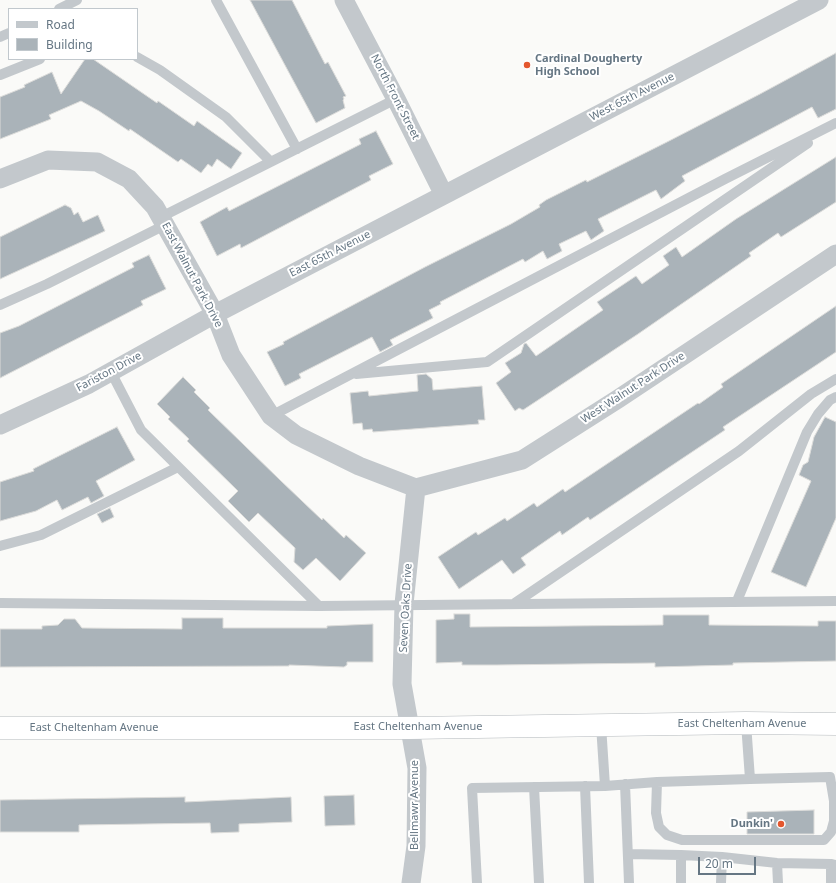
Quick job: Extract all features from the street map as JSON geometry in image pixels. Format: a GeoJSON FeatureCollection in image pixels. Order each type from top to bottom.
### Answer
{"type":"FeatureCollection","features":[{"type":"Feature","properties":{"kind":"highway","name":"East Cheltenham Avenue"},"geometry":{"type":"LineString","coordinates":[[0,728],[410,728],[746,723],[836,724]]}},
{"type":"Feature","properties":{"kind":"street","name":"North Front Street"},"geometry":{"type":"LineString","coordinates":[[344,0],[444,195]]}},
{"type":"Feature","properties":{"kind":"street","name":"West 65th Avenue"},"geometry":{"type":"LineString","coordinates":[[444,195],[819,0]]}},
{"type":"Feature","properties":{"kind":"street","name":"East Walnut Park Drive"},"geometry":{"type":"LineString","coordinates":[[0,179],[48,160],[97,162],[129,179],[155,207],[215,314],[231,355],[271,416],[296,435],[359,466],[416,488]]}},
{"type":"Feature","properties":{"kind":"street","name":"East 65th Avenue"},"geometry":{"type":"LineString","coordinates":[[215,314],[444,195]]}},
{"type":"Feature","properties":{"kind":"street","name":"West Walnut Park Drive"},"geometry":{"type":"LineString","coordinates":[[416,488],[522,460],[618,399],[814,267],[836,254]]}},
{"type":"Feature","properties":{"kind":"street","name":"Fariston Drive"},"geometry":{"type":"LineString","coordinates":[[0,425],[89,384],[215,314]]}},
{"type":"Feature","properties":{"kind":"street","name":"Seven Oaks Drive"},"geometry":{"type":"LineString","coordinates":[[410,728],[402,684],[404,604],[416,488]]}},
{"type":"Feature","properties":{"kind":"street","name":"Bellmawr Avenue"},"geometry":{"type":"LineString","coordinates":[[410,728],[417,768],[416,846],[411,883]]}},
{"type":"Feature","properties":{"kind":"lane"},"geometry":{"type":"LineString","coordinates":[[61,8],[77,0]]}},
{"type":"Feature","properties":{"kind":"lane"},"geometry":{"type":"LineString","coordinates":[[216,0],[297,149]]}},
{"type":"Feature","properties":{"kind":"lane"},"geometry":{"type":"LineString","coordinates":[[138,58],[160,70],[226,117],[272,162]]}},
{"type":"Feature","properties":{"kind":"lane"},"geometry":{"type":"LineString","coordinates":[[0,75],[38,60]]}},
{"type":"Feature","properties":{"kind":"lane"},"geometry":{"type":"LineString","coordinates":[[0,305],[47,284],[272,162],[396,99]]}},
{"type":"Feature","properties":{"kind":"lane"},"geometry":{"type":"LineString","coordinates":[[350,374],[487,362],[836,124]]}},
{"type":"Feature","properties":{"kind":"lane"},"geometry":{"type":"LineString","coordinates":[[271,416],[725,179],[836,124]]}},
{"type":"Feature","properties":{"kind":"lane"},"geometry":{"type":"LineString","coordinates":[[111,372],[141,430],[319,606]]}},
{"type":"Feature","properties":{"kind":"lane"},"geometry":{"type":"LineString","coordinates":[[515,603],[739,451],[811,394],[836,379]]}},
{"type":"Feature","properties":{"kind":"lane"},"geometry":{"type":"LineString","coordinates":[[737,601],[807,432],[818,414],[830,400],[836,397]]}},
{"type":"Feature","properties":{"kind":"lane"},"geometry":{"type":"LineString","coordinates":[[0,546],[41,535],[178,466]]}},
{"type":"Feature","properties":{"kind":"lane"},"geometry":{"type":"LineString","coordinates":[[0,603],[319,606],[836,601]]}},
{"type":"Feature","properties":{"kind":"lane"},"geometry":{"type":"LineString","coordinates":[[746,723],[750,779]]}},
{"type":"Feature","properties":{"kind":"lane"},"geometry":{"type":"LineString","coordinates":[[601,725],[606,786]]}},
{"type":"Feature","properties":{"kind":"lane"},"geometry":{"type":"LineString","coordinates":[[477,883],[472,788],[606,786],[656,782],[830,777],[835,801],[834,821],[831,832],[824,840],[682,840],[667,835],[659,827],[656,813],[656,782]]}},
{"type":"Feature","properties":{"kind":"lane"},"geometry":{"type":"LineString","coordinates":[[625,784],[629,883]]}},
{"type":"Feature","properties":{"kind":"lane"},"geometry":{"type":"LineString","coordinates":[[585,786],[589,883]]}},
{"type":"Feature","properties":{"kind":"lane"},"geometry":{"type":"LineString","coordinates":[[534,787],[539,883]]}},
{"type":"Feature","properties":{"kind":"lane"},"geometry":{"type":"LineString","coordinates":[[628,854],[722,857],[777,863],[833,864],[831,883]]}},
{"type":"Feature","properties":{"kind":"lane"},"geometry":{"type":"LineString","coordinates":[[680,883],[681,855]]}},
{"type":"Feature","properties":{"kind":"lane"},"geometry":{"type":"LineString","coordinates":[[722,857],[722,883]]}},
{"type":"Feature","properties":{"kind":"lane"},"geometry":{"type":"LineString","coordinates":[[777,863],[778,883]]}},
{"type":"Feature","properties":{"kind":"building"},"geometry":{"type":"Polygon","coordinates":[[[250,0],[292,0],[325,64],[328,62],[346,96],[343,97],[345,108],[316,123],[250,0]]]}},
{"type":"Feature","properties":{"kind":"building"},"geometry":{"type":"Polygon","coordinates":[[[836,53],[836,109],[818,118],[812,107],[682,176],[685,181],[661,199],[656,190],[598,219],[604,231],[591,240],[586,231],[559,244],[562,251],[547,259],[543,251],[525,262],[523,259],[440,302],[441,304],[429,310],[433,318],[390,340],[393,345],[380,352],[372,337],[299,374],[301,378],[285,386],[267,352],[284,344],[283,342],[425,267],[511,224],[540,207],[539,205],[546,200],[586,180],[587,182],[667,142],[836,53]]]}},
{"type":"Feature","properties":{"kind":"building"},"geometry":{"type":"Polygon","coordinates":[[[84,60],[94,60],[157,103],[158,101],[194,126],[197,121],[242,153],[231,169],[217,159],[212,167],[208,164],[201,173],[181,159],[178,162],[130,129],[129,131],[81,101],[49,115],[51,119],[0,139],[0,97],[25,87],[24,85],[52,72],[61,94],[84,60]]]}},
{"type":"Feature","properties":{"kind":"building"},"geometry":{"type":"Polygon","coordinates":[[[376,131],[393,164],[369,176],[371,180],[241,248],[240,244],[217,256],[200,222],[227,207],[229,211],[361,144],[359,139],[376,131]]]}},
{"type":"Feature","properties":{"kind":"building"},"geometry":{"type":"Polygon","coordinates":[[[836,157],[836,202],[781,237],[778,233],[749,253],[751,256],[638,334],[523,410],[519,408],[515,411],[496,383],[511,372],[505,363],[521,353],[524,344],[526,343],[536,356],[603,310],[597,302],[636,276],[642,284],[669,265],[663,256],[676,247],[682,257],[736,219],[836,157]]]}},
{"type":"Feature","properties":{"kind":"building"},"geometry":{"type":"Polygon","coordinates":[[[65,205],[71,208],[74,215],[78,212],[83,222],[98,215],[105,231],[0,279],[0,237],[65,205]]]}},
{"type":"Feature","properties":{"kind":"building"},"geometry":{"type":"Polygon","coordinates":[[[149,255],[166,289],[141,301],[143,305],[0,378],[0,333],[19,326],[134,267],[132,263],[149,255]]]}},
{"type":"Feature","properties":{"kind":"building"},"geometry":{"type":"Polygon","coordinates":[[[836,306],[836,352],[723,427],[725,430],[590,520],[588,517],[562,535],[560,531],[521,558],[526,565],[513,574],[502,560],[459,589],[438,557],[476,532],[478,535],[505,518],[507,521],[534,503],[537,507],[563,489],[565,492],[698,403],[699,404],[723,387],[721,384],[836,306]]]}},
{"type":"Feature","properties":{"kind":"building"},"geometry":{"type":"Polygon","coordinates":[[[426,374],[432,379],[433,390],[482,386],[485,420],[478,420],[479,424],[373,432],[372,429],[363,430],[362,423],[353,424],[350,393],[368,391],[369,396],[418,391],[417,375],[426,374]]]}},
{"type":"Feature","properties":{"kind":"building"},"geometry":{"type":"Polygon","coordinates":[[[183,377],[196,390],[194,392],[210,408],[208,410],[280,480],[322,520],[323,518],[344,538],[346,535],[366,553],[340,581],[316,558],[303,570],[294,562],[295,548],[258,513],[249,522],[228,501],[238,491],[187,441],[189,439],[168,419],[170,417],[157,404],[183,377]]]}},
{"type":"Feature","properties":{"kind":"building"},"geometry":{"type":"Polygon","coordinates":[[[825,417],[836,422],[836,518],[806,587],[771,572],[811,481],[799,475],[803,465],[808,462],[814,437],[825,417]]]}},
{"type":"Feature","properties":{"kind":"building"},"geometry":{"type":"Polygon","coordinates":[[[117,427],[135,460],[96,481],[104,496],[91,503],[88,497],[62,510],[57,500],[36,511],[0,521],[0,482],[34,471],[33,469],[117,427]]]}},
{"type":"Feature","properties":{"kind":"building"},"geometry":{"type":"Polygon","coordinates":[[[110,508],[114,517],[102,523],[97,514],[110,508]]]}},
{"type":"Feature","properties":{"kind":"building"},"geometry":{"type":"Polygon","coordinates":[[[454,614],[470,614],[470,627],[663,625],[663,615],[709,615],[709,625],[818,626],[818,621],[836,621],[836,661],[733,663],[733,665],[655,667],[655,663],[462,665],[462,662],[436,663],[436,620],[454,619],[454,614]]]}},
{"type":"Feature","properties":{"kind":"building"},"geometry":{"type":"Polygon","coordinates":[[[182,618],[223,618],[223,628],[327,628],[327,626],[373,624],[373,662],[347,662],[347,665],[344,667],[289,665],[0,667],[0,629],[42,629],[42,626],[58,625],[64,619],[75,619],[82,628],[182,629],[182,618]]]}},
{"type":"Feature","properties":{"kind":"building"},"geometry":{"type":"Polygon","coordinates":[[[354,795],[355,825],[325,826],[324,796],[354,795]]]}},
{"type":"Feature","properties":{"kind":"building"},"geometry":{"type":"Polygon","coordinates":[[[185,797],[185,802],[291,797],[292,822],[239,824],[239,832],[211,833],[210,823],[79,825],[79,832],[0,832],[0,800],[185,797]]]}},
{"type":"Feature","properties":{"kind":"building","name":"Dunkin'"},"geometry":{"type":"Polygon","coordinates":[[[814,810],[814,834],[747,834],[747,812],[814,810]]]}},
{"type":"Feature","properties":{"kind":"place","name":"Cardinal Dougherty High School"},"geometry":{"type":"Point","coordinates":[527,65]}},
{"type":"Feature","properties":{"kind":"place","name":"Dunkin'"},"geometry":{"type":"Point","coordinates":[781,824]}}]}
